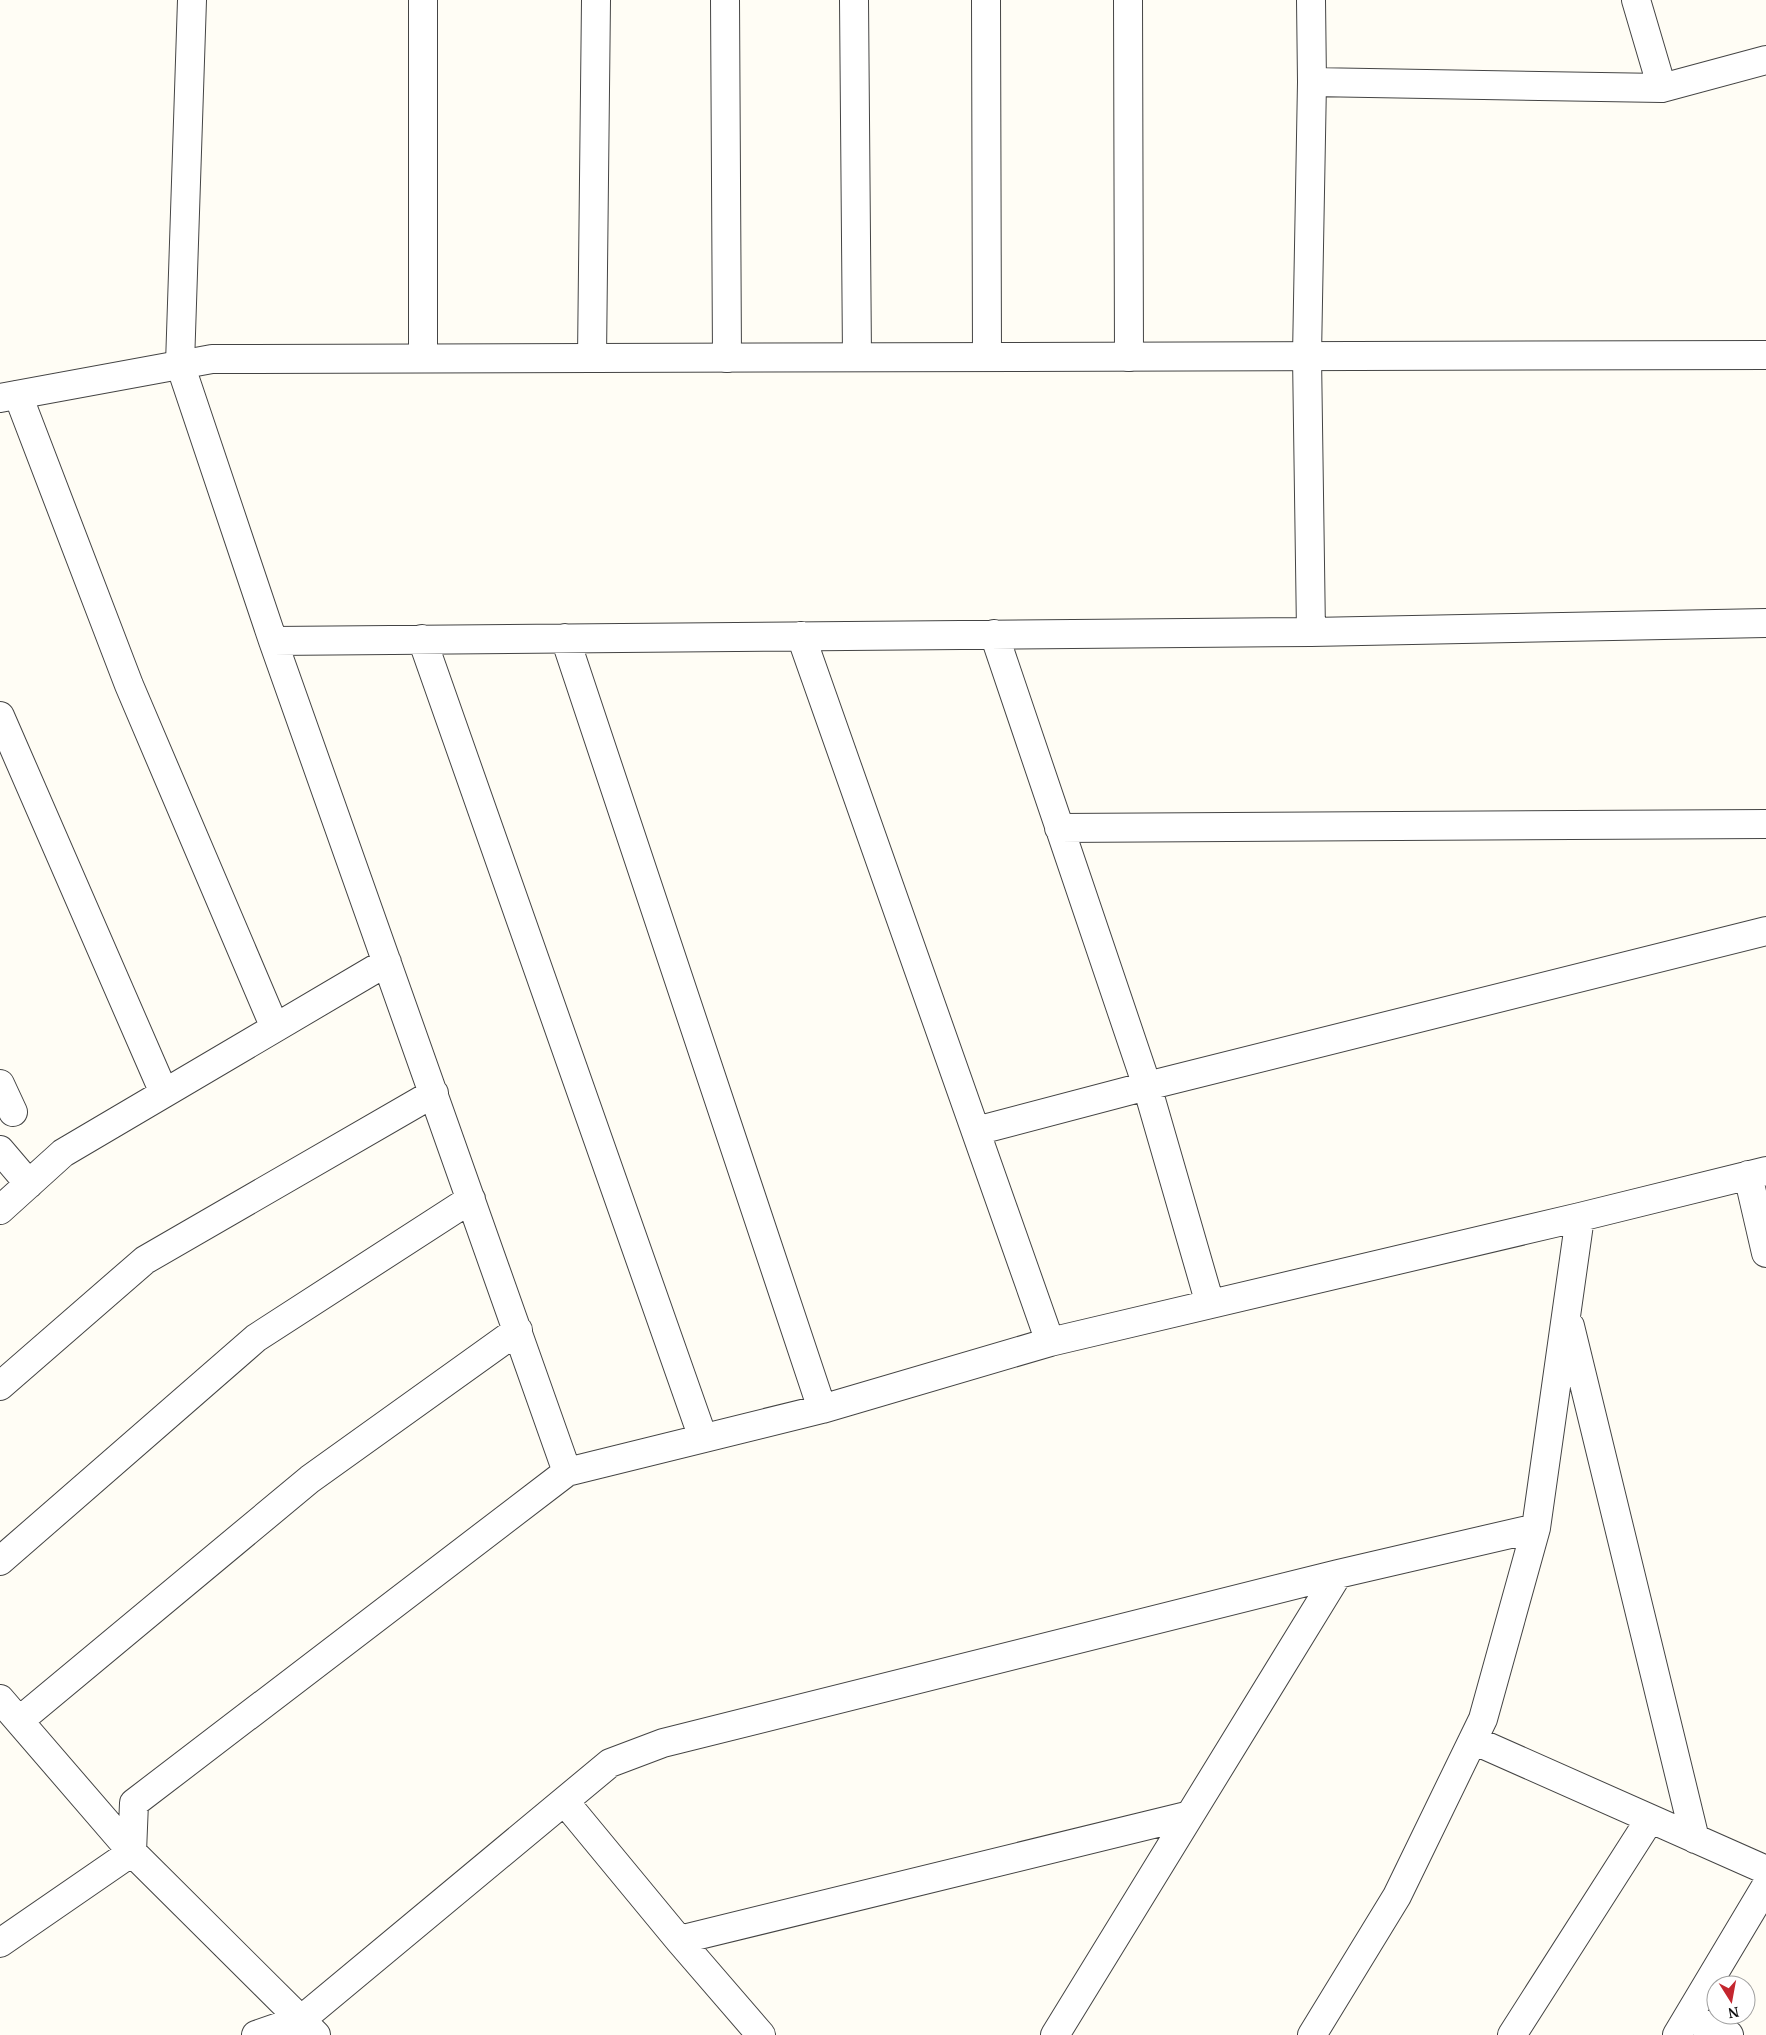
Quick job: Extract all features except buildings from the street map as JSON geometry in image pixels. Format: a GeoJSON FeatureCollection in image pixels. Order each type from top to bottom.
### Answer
{"type":"FeatureCollection","features":[{"type":"Feature","properties":{"kind":"street"},"geometry":{"type":"LineString","coordinates":[[192,0],[180,364],[273,641],[567,1472]]}},
{"type":"Feature","properties":{"kind":"street"},"geometry":{"type":"LineString","coordinates":[[423,0],[423,358]]}},
{"type":"Feature","properties":{"kind":"street"},"geometry":{"type":"LineString","coordinates":[[592,358],[596,0]]}},
{"type":"Feature","properties":{"kind":"street"},"geometry":{"type":"LineString","coordinates":[[724,0],[727,358]]}},
{"type":"Feature","properties":{"kind":"street"},"geometry":{"type":"LineString","coordinates":[[854,0],[857,357]]}},
{"type":"Feature","properties":{"kind":"street"},"geometry":{"type":"LineString","coordinates":[[986,0],[987,357]]}},
{"type":"Feature","properties":{"kind":"street"},"geometry":{"type":"LineString","coordinates":[[1128,0],[1129,357]]}},
{"type":"Feature","properties":{"kind":"street"},"geometry":{"type":"LineString","coordinates":[[1311,0],[1312,82],[1307,356],[1311,632]]}},
{"type":"Feature","properties":{"kind":"street"},"geometry":{"type":"LineString","coordinates":[[1636,0],[1662,88]]}},
{"type":"Feature","properties":{"kind":"street"},"geometry":{"type":"LineString","coordinates":[[1312,82],[1662,88],[1766,60]]}},
{"type":"Feature","properties":{"kind":"street"},"geometry":{"type":"LineString","coordinates":[[275,1028],[129,685],[9,396],[212,359],[1766,356]]}},
{"type":"Feature","properties":{"kind":"street"},"geometry":{"type":"LineString","coordinates":[[273,641],[1311,632],[1766,623]]}},
{"type":"Feature","properties":{"kind":"street"},"geometry":{"type":"LineString","coordinates":[[994,634],[1147,1086],[1210,1304]]}},
{"type":"Feature","properties":{"kind":"street"},"geometry":{"type":"LineString","coordinates":[[801,636],[1050,1342]]}},
{"type":"Feature","properties":{"kind":"street"},"geometry":{"type":"LineString","coordinates":[[565,638],[822,1408]]}},
{"type":"Feature","properties":{"kind":"street"},"geometry":{"type":"LineString","coordinates":[[422,639],[702,1438]]}},
{"type":"Feature","properties":{"kind":"street"},"geometry":{"type":"LineString","coordinates":[[0,716],[164,1093]]}},
{"type":"Feature","properties":{"kind":"street"},"geometry":{"type":"LineString","coordinates":[[1059,828],[1766,824]]}},
{"type":"Feature","properties":{"kind":"street"},"geometry":{"type":"LineString","coordinates":[[976,1130],[1766,931]]}},
{"type":"Feature","properties":{"kind":"street"},"geometry":{"type":"LineString","coordinates":[[0,1210],[63,1154],[387,962]]}},
{"type":"Feature","properties":{"kind":"street"},"geometry":{"type":"LineString","coordinates":[[0,1084],[13,1112]]}},
{"type":"Feature","properties":{"kind":"street"},"geometry":{"type":"LineString","coordinates":[[0,1386],[146,1260],[434,1094]]}},
{"type":"Feature","properties":{"kind":"street"},"geometry":{"type":"LineString","coordinates":[[0,1150],[29,1184]]}},
{"type":"Feature","properties":{"kind":"street"},"geometry":{"type":"LineString","coordinates":[[132,1852],[134,1803],[567,1472],[822,1408],[1050,1342],[1580,1217],[1757,1173],[1766,1254]]}},
{"type":"Feature","properties":{"kind":"street"},"geometry":{"type":"LineString","coordinates":[[0,1561],[256,1338],[471,1198]]}},
{"type":"Feature","properties":{"kind":"street"},"geometry":{"type":"LineString","coordinates":[[1312,2035],[1397,1896],[1484,1719],[1536,1528],[1580,1217]]}},
{"type":"Feature","properties":{"kind":"street"},"geometry":{"type":"LineString","coordinates":[[1566,1311],[1695,1839]]}},
{"type":"Feature","properties":{"kind":"street"},"geometry":{"type":"LineString","coordinates":[[19,1720],[310,1479],[518,1330]]}},
{"type":"Feature","properties":{"kind":"street"},"geometry":{"type":"LineString","coordinates":[[256,2035],[309,2027],[610,1763],[663,1743],[1338,1574],[1536,1528]]}},
{"type":"Feature","properties":{"kind":"street"},"geometry":{"type":"LineString","coordinates":[[1055,2035],[1338,1574]]}},
{"type":"Feature","properties":{"kind":"street"},"geometry":{"type":"LineString","coordinates":[[0,1699],[132,1852],[309,2027]]}},
{"type":"Feature","properties":{"kind":"street"},"geometry":{"type":"LineString","coordinates":[[1473,1740],[1766,1870]]}},
{"type":"Feature","properties":{"kind":"street"},"geometry":{"type":"LineString","coordinates":[[565,1802],[679,1940],[761,2035]]}},
{"type":"Feature","properties":{"kind":"street"},"geometry":{"type":"LineString","coordinates":[[679,1940],[1190,1815]]}},
{"type":"Feature","properties":{"kind":"street"},"geometry":{"type":"LineString","coordinates":[[1512,2035],[1650,1819]]}},
{"type":"Feature","properties":{"kind":"street"},"geometry":{"type":"LineString","coordinates":[[0,1943],[132,1852]]}},
{"type":"Feature","properties":{"kind":"street"},"geometry":{"type":"LineString","coordinates":[[1729,2035],[1683,2026],[1766,1886]]}}]}
